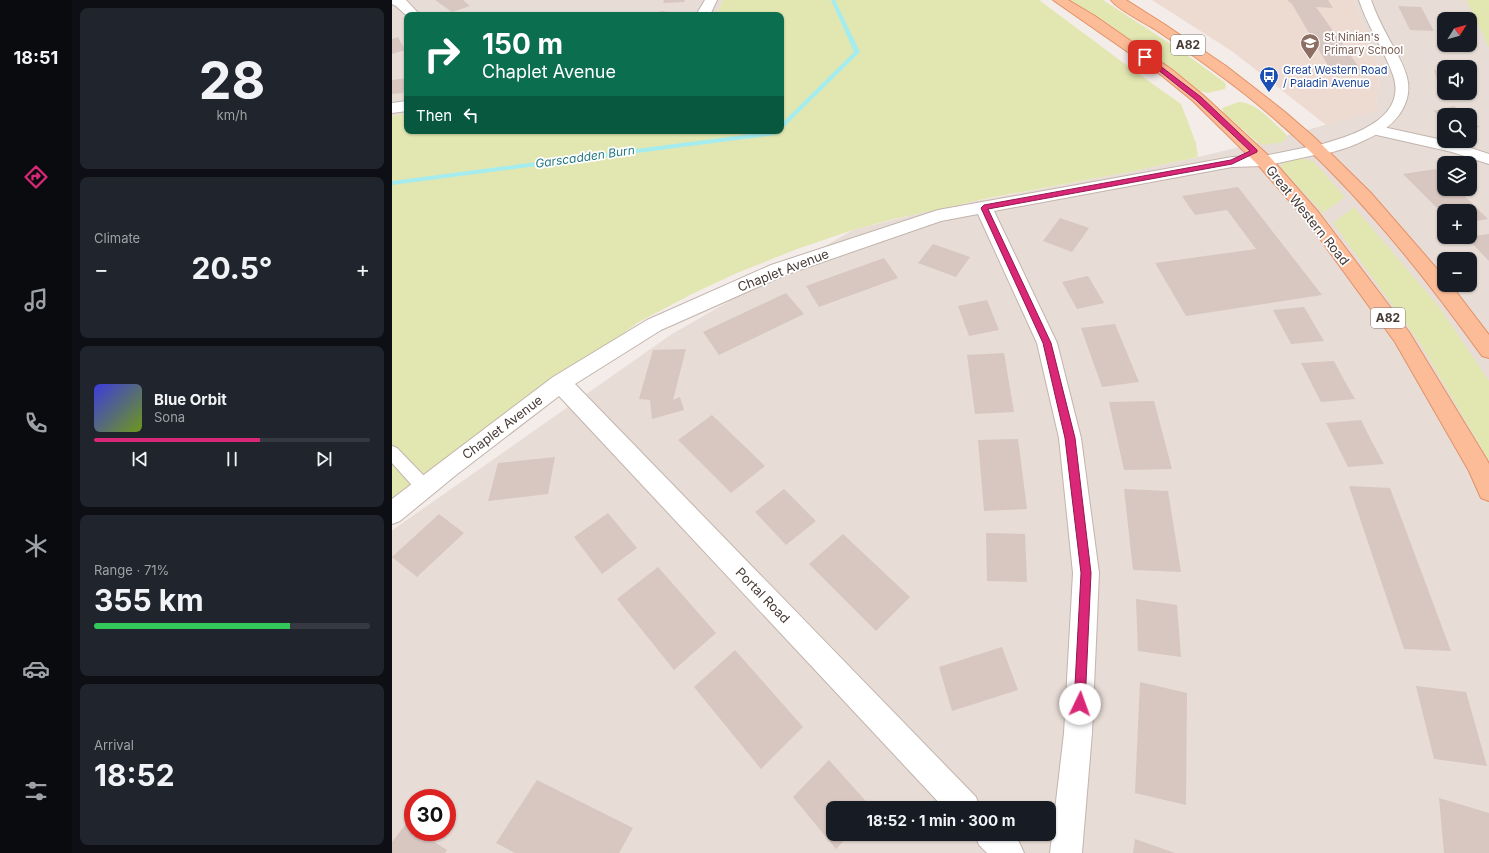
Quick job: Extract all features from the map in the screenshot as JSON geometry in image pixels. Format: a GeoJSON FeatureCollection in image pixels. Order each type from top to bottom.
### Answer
{"type":"FeatureCollection","features":[{"type":"Feature","properties":{"kind":"main road","name":"Great Western Road"},"geometry":{"type":"LineString","coordinates":[[1058,0],[1090,19],[1166,72],[1198,98],[1259,156],[1313,217],[1402,337],[1479,467],[1489,491]]}},
{"type":"Feature","properties":{"kind":"main road","name":"A82"},"geometry":{"type":"LineString","coordinates":[[1117,0],[1187,44],[1224,71],[1312,144],[1383,217],[1469,321],[1489,350]]}},
{"type":"Feature","properties":{"kind":"street"},"geometry":{"type":"LineString","coordinates":[[392,0],[401,3],[410,12]]}},
{"type":"Feature","properties":{"kind":"street"},"geometry":{"type":"LineString","coordinates":[[705,12],[711,0]]}},
{"type":"Feature","properties":{"kind":"street","name":"Chaplet Avenue"},"geometry":{"type":"LineString","coordinates":[[392,513],[560,383],[654,324],[778,270],[938,216],[1125,180],[1232,162],[1312,144],[1352,140],[1374,130],[1389,119],[1399,102],[1402,90],[1401,77],[1380,36],[1365,0]]}},
{"type":"Feature","properties":{"kind":"street"},"geometry":{"type":"LineString","coordinates":[[392,108],[404,106]]}},
{"type":"Feature","properties":{"kind":"street"},"geometry":{"type":"LineString","coordinates":[[1374,130],[1456,148],[1489,159]]}},
{"type":"Feature","properties":{"kind":"street"},"geometry":{"type":"LineString","coordinates":[[984,208],[1047,343],[1070,438],[1086,573],[1078,733],[1066,853]]}},
{"type":"Feature","properties":{"kind":"street","name":"Portal Road"},"geometry":{"type":"LineString","coordinates":[[560,383],[958,801]]}},
{"type":"Feature","properties":{"kind":"street"},"geometry":{"type":"LineString","coordinates":[[997,841],[1008,853]]}},
{"type":"Feature","properties":{"kind":"lane"},"geometry":{"type":"LineString","coordinates":[[392,453],[424,487]]}},
{"type":"Feature","properties":{"kind":"shaded area"},"geometry":{"type":"Polygon","coordinates":[[[392,0],[723,0],[717,12],[404,12],[404,114],[392,116],[392,0]]]}},
{"type":"Feature","properties":{"kind":"shaded area","name":"St Ninian's Primary School"},"geometry":{"type":"Polygon","coordinates":[[[1152,0],[1354,0],[1379,68],[1377,111],[1326,125],[1233,52],[1152,0]]]}},
{"type":"Feature","properties":{"kind":"shaded area"},"geometry":{"type":"Polygon","coordinates":[[[1354,0],[1489,0],[1489,853],[392,853],[392,531],[394,529],[672,334],[853,230],[940,208],[1129,172],[1198,157],[1277,138],[1377,111],[1379,68],[1354,0]]]}},
{"type":"Feature","properties":{"kind":"green space"},"geometry":{"type":"Polygon","coordinates":[[[723,0],[1039,0],[1181,104],[1196,143],[1198,157],[1129,172],[989,198],[894,219],[853,230],[797,249],[737,273],[694,293],[637,323],[392,513],[392,116],[404,114],[404,134],[784,134],[784,12],[717,12],[723,0]]]}},
{"type":"Feature","properties":{"kind":"green space"},"geometry":{"type":"Polygon","coordinates":[[[1068,0],[1103,0],[1183,52],[1224,82],[1226,85],[1225,89],[1208,93],[1200,91],[1136,44],[1068,0]]]}},
{"type":"Feature","properties":{"kind":"green space"},"geometry":{"type":"Polygon","coordinates":[[[1466,0],[1489,0],[1489,48],[1477,23],[1477,12],[1472,12],[1466,0]]]}},
{"type":"Feature","properties":{"kind":"green space"},"geometry":{"type":"Polygon","coordinates":[[[1239,102],[1246,103],[1259,109],[1286,134],[1284,142],[1264,145],[1257,142],[1224,113],[1222,108],[1239,102]]]}},
{"type":"Feature","properties":{"kind":"green space"},"geometry":{"type":"Polygon","coordinates":[[[1302,158],[1314,162],[1345,197],[1323,213],[1281,168],[1282,164],[1286,161],[1302,158]]]}},
{"type":"Feature","properties":{"kind":"green space"},"geometry":{"type":"Polygon","coordinates":[[[1354,207],[1440,308],[1489,381],[1489,461],[1420,343],[1333,223],[1354,207]]]}},
{"type":"Feature","properties":{"kind":"building"},"geometry":{"type":"Polygon","coordinates":[[[435,0],[463,0],[470,6],[452,12],[435,0]]]}},
{"type":"Feature","properties":{"kind":"building"},"geometry":{"type":"Polygon","coordinates":[[[664,0],[685,0],[684,2],[663,3],[664,0]]]}},
{"type":"Feature","properties":{"kind":"building"},"geometry":{"type":"Polygon","coordinates":[[[1287,0],[1328,0],[1333,8],[1316,7],[1361,70],[1330,69],[1292,4],[1287,0]]]}},
{"type":"Feature","properties":{"kind":"building"},"geometry":{"type":"Polygon","coordinates":[[[1398,6],[1421,7],[1434,31],[1410,30],[1398,6]]]}},
{"type":"Feature","properties":{"kind":"building"},"geometry":{"type":"Polygon","coordinates":[[[398,37],[404,50],[392,54],[392,39],[398,37]]]}},
{"type":"Feature","properties":{"kind":"building"},"geometry":{"type":"Polygon","coordinates":[[[1434,70],[1437,70],[1437,81],[1434,70]]]}},
{"type":"Feature","properties":{"kind":"building"},"geometry":{"type":"Polygon","coordinates":[[[404,78],[403,93],[392,94],[392,80],[404,78]]]}},
{"type":"Feature","properties":{"kind":"building"},"geometry":{"type":"Polygon","coordinates":[[[1454,106],[1456,108],[1446,108],[1454,106]]]}},
{"type":"Feature","properties":{"kind":"building"},"geometry":{"type":"Polygon","coordinates":[[[1436,169],[1437,196],[1464,196],[1472,204],[1437,204],[1437,208],[1403,174],[1436,169]]]}},
{"type":"Feature","properties":{"kind":"building"},"geometry":{"type":"Polygon","coordinates":[[[1238,187],[1322,295],[1186,316],[1155,263],[1256,249],[1227,210],[1195,215],[1182,196],[1238,187]]]}},
{"type":"Feature","properties":{"kind":"building"},"geometry":{"type":"Polygon","coordinates":[[[1477,208],[1488,219],[1477,221],[1477,208]]]}},
{"type":"Feature","properties":{"kind":"building"},"geometry":{"type":"Polygon","coordinates":[[[1060,218],[1089,228],[1072,252],[1043,241],[1060,218]]]}},
{"type":"Feature","properties":{"kind":"building"},"geometry":{"type":"Polygon","coordinates":[[[1489,234],[1489,261],[1473,244],[1477,244],[1477,236],[1489,234]]]}},
{"type":"Feature","properties":{"kind":"building"},"geometry":{"type":"Polygon","coordinates":[[[933,244],[970,257],[956,277],[918,263],[933,244]]]}},
{"type":"Feature","properties":{"kind":"building"},"geometry":{"type":"Polygon","coordinates":[[[884,258],[898,278],[819,307],[806,286],[884,258]]]}},
{"type":"Feature","properties":{"kind":"building"},"geometry":{"type":"Polygon","coordinates":[[[1088,276],[1104,303],[1077,309],[1062,282],[1088,276]]]}},
{"type":"Feature","properties":{"kind":"building"},"geometry":{"type":"Polygon","coordinates":[[[786,293],[804,314],[719,355],[703,332],[786,293]]]}},
{"type":"Feature","properties":{"kind":"building"},"geometry":{"type":"Polygon","coordinates":[[[987,300],[999,330],[969,336],[958,306],[987,300]]]}},
{"type":"Feature","properties":{"kind":"building"},"geometry":{"type":"Polygon","coordinates":[[[1304,307],[1324,341],[1291,344],[1273,310],[1304,307]]]}},
{"type":"Feature","properties":{"kind":"building"},"geometry":{"type":"Polygon","coordinates":[[[1115,324],[1139,382],[1102,387],[1081,328],[1115,324]]]}},
{"type":"Feature","properties":{"kind":"building"},"geometry":{"type":"Polygon","coordinates":[[[686,349],[673,400],[680,397],[684,410],[652,419],[650,400],[639,399],[653,350],[686,349]]]}},
{"type":"Feature","properties":{"kind":"building"},"geometry":{"type":"Polygon","coordinates":[[[1004,353],[1014,412],[975,414],[967,355],[1004,353]]]}},
{"type":"Feature","properties":{"kind":"building"},"geometry":{"type":"Polygon","coordinates":[[[1334,361],[1355,399],[1321,402],[1301,363],[1334,361]]]}},
{"type":"Feature","properties":{"kind":"building"},"geometry":{"type":"Polygon","coordinates":[[[1154,401],[1172,469],[1124,470],[1109,402],[1154,401]]]}},
{"type":"Feature","properties":{"kind":"building"},"geometry":{"type":"Polygon","coordinates":[[[712,415],[765,466],[731,493],[678,440],[712,415]]]}},
{"type":"Feature","properties":{"kind":"building"},"geometry":{"type":"Polygon","coordinates":[[[1361,420],[1384,464],[1348,467],[1326,423],[1361,420]]]}},
{"type":"Feature","properties":{"kind":"building"},"geometry":{"type":"Polygon","coordinates":[[[1018,439],[1027,509],[984,511],[978,440],[1018,439]]]}},
{"type":"Feature","properties":{"kind":"building"},"geometry":{"type":"Polygon","coordinates":[[[555,457],[548,494],[488,501],[498,463],[555,457]]]}},
{"type":"Feature","properties":{"kind":"building"},"geometry":{"type":"Polygon","coordinates":[[[1349,486],[1390,488],[1451,651],[1404,649],[1349,486]]]}},
{"type":"Feature","properties":{"kind":"building"},"geometry":{"type":"Polygon","coordinates":[[[784,489],[816,521],[786,545],[755,512],[784,489]]]}},
{"type":"Feature","properties":{"kind":"building"},"geometry":{"type":"Polygon","coordinates":[[[1124,489],[1168,491],[1181,572],[1133,570],[1124,489]]]}},
{"type":"Feature","properties":{"kind":"building"},"geometry":{"type":"Polygon","coordinates":[[[608,513],[637,548],[602,574],[574,537],[608,513]]]}},
{"type":"Feature","properties":{"kind":"building"},"geometry":{"type":"Polygon","coordinates":[[[439,514],[464,533],[417,577],[392,557],[439,514]]]}},
{"type":"Feature","properties":{"kind":"building"},"geometry":{"type":"Polygon","coordinates":[[[986,533],[1025,534],[1027,582],[987,581],[986,533]]]}},
{"type":"Feature","properties":{"kind":"building"},"geometry":{"type":"Polygon","coordinates":[[[843,534],[910,597],[876,631],[809,564],[843,534]]]}},
{"type":"Feature","properties":{"kind":"building"},"geometry":{"type":"Polygon","coordinates":[[[658,567],[716,633],[674,670],[617,599],[658,567]]]}},
{"type":"Feature","properties":{"kind":"building"},"geometry":{"type":"Polygon","coordinates":[[[1136,599],[1177,605],[1181,657],[1138,651],[1136,599]]]}},
{"type":"Feature","properties":{"kind":"building"},"geometry":{"type":"Polygon","coordinates":[[[1002,647],[1018,690],[952,711],[939,667],[1002,647]]]}},
{"type":"Feature","properties":{"kind":"building"},"geometry":{"type":"Polygon","coordinates":[[[735,650],[803,727],[761,769],[694,687],[735,650]]]}},
{"type":"Feature","properties":{"kind":"building"},"geometry":{"type":"Polygon","coordinates":[[[1140,682],[1187,693],[1186,805],[1135,793],[1140,682]]]}},
{"type":"Feature","properties":{"kind":"building"},"geometry":{"type":"Polygon","coordinates":[[[1416,686],[1466,692],[1487,766],[1434,759],[1416,686]]]}},
{"type":"Feature","properties":{"kind":"building"},"geometry":{"type":"Polygon","coordinates":[[[829,760],[866,801],[826,801],[826,837],[793,797],[829,760]]]}},
{"type":"Feature","properties":{"kind":"building"},"geometry":{"type":"Polygon","coordinates":[[[537,780],[633,828],[619,853],[515,853],[496,843],[537,780]]]}},
{"type":"Feature","properties":{"kind":"building"},"geometry":{"type":"Polygon","coordinates":[[[1439,798],[1489,813],[1489,853],[1444,853],[1439,798]]]}},
{"type":"Feature","properties":{"kind":"building"},"geometry":{"type":"Polygon","coordinates":[[[404,827],[404,841],[432,841],[447,850],[445,853],[392,853],[392,842],[404,827]]]}},
{"type":"Feature","properties":{"kind":"building"},"geometry":{"type":"Polygon","coordinates":[[[1135,839],[1175,853],[1133,853],[1135,839]]]}},
{"type":"Feature","properties":{"kind":"building"},"geometry":{"type":"Polygon","coordinates":[[[829,841],[843,841],[836,849],[829,841]]]}},
{"type":"Feature","properties":{"kind":"waterway","name":"Garscadden Burn"},"geometry":{"type":"LineString","coordinates":[[784,124],[857,52],[833,0]]}},
{"type":"Feature","properties":{"kind":"waterway","name":"Garscadden Burn"},"geometry":{"type":"LineString","coordinates":[[392,183],[767,134]]}},
{"type":"Feature","properties":{"kind":"place","name":"St Ninian's Primary School"},"geometry":{"type":"Point","coordinates":[1310,60]}},
{"type":"Feature","properties":{"kind":"place","name":"Great Western Road / Paladin Avenue"},"geometry":{"type":"Point","coordinates":[1269,93]}},
{"type":"Feature","properties":{"kind":"route"},"geometry":{"type":"LineString","coordinates":[[1080,704],[1086,573],[1070,438],[1047,343],[984,208],[1125,180],[1232,162],[1255,151],[1198,98],[1145,57]]}}]}
